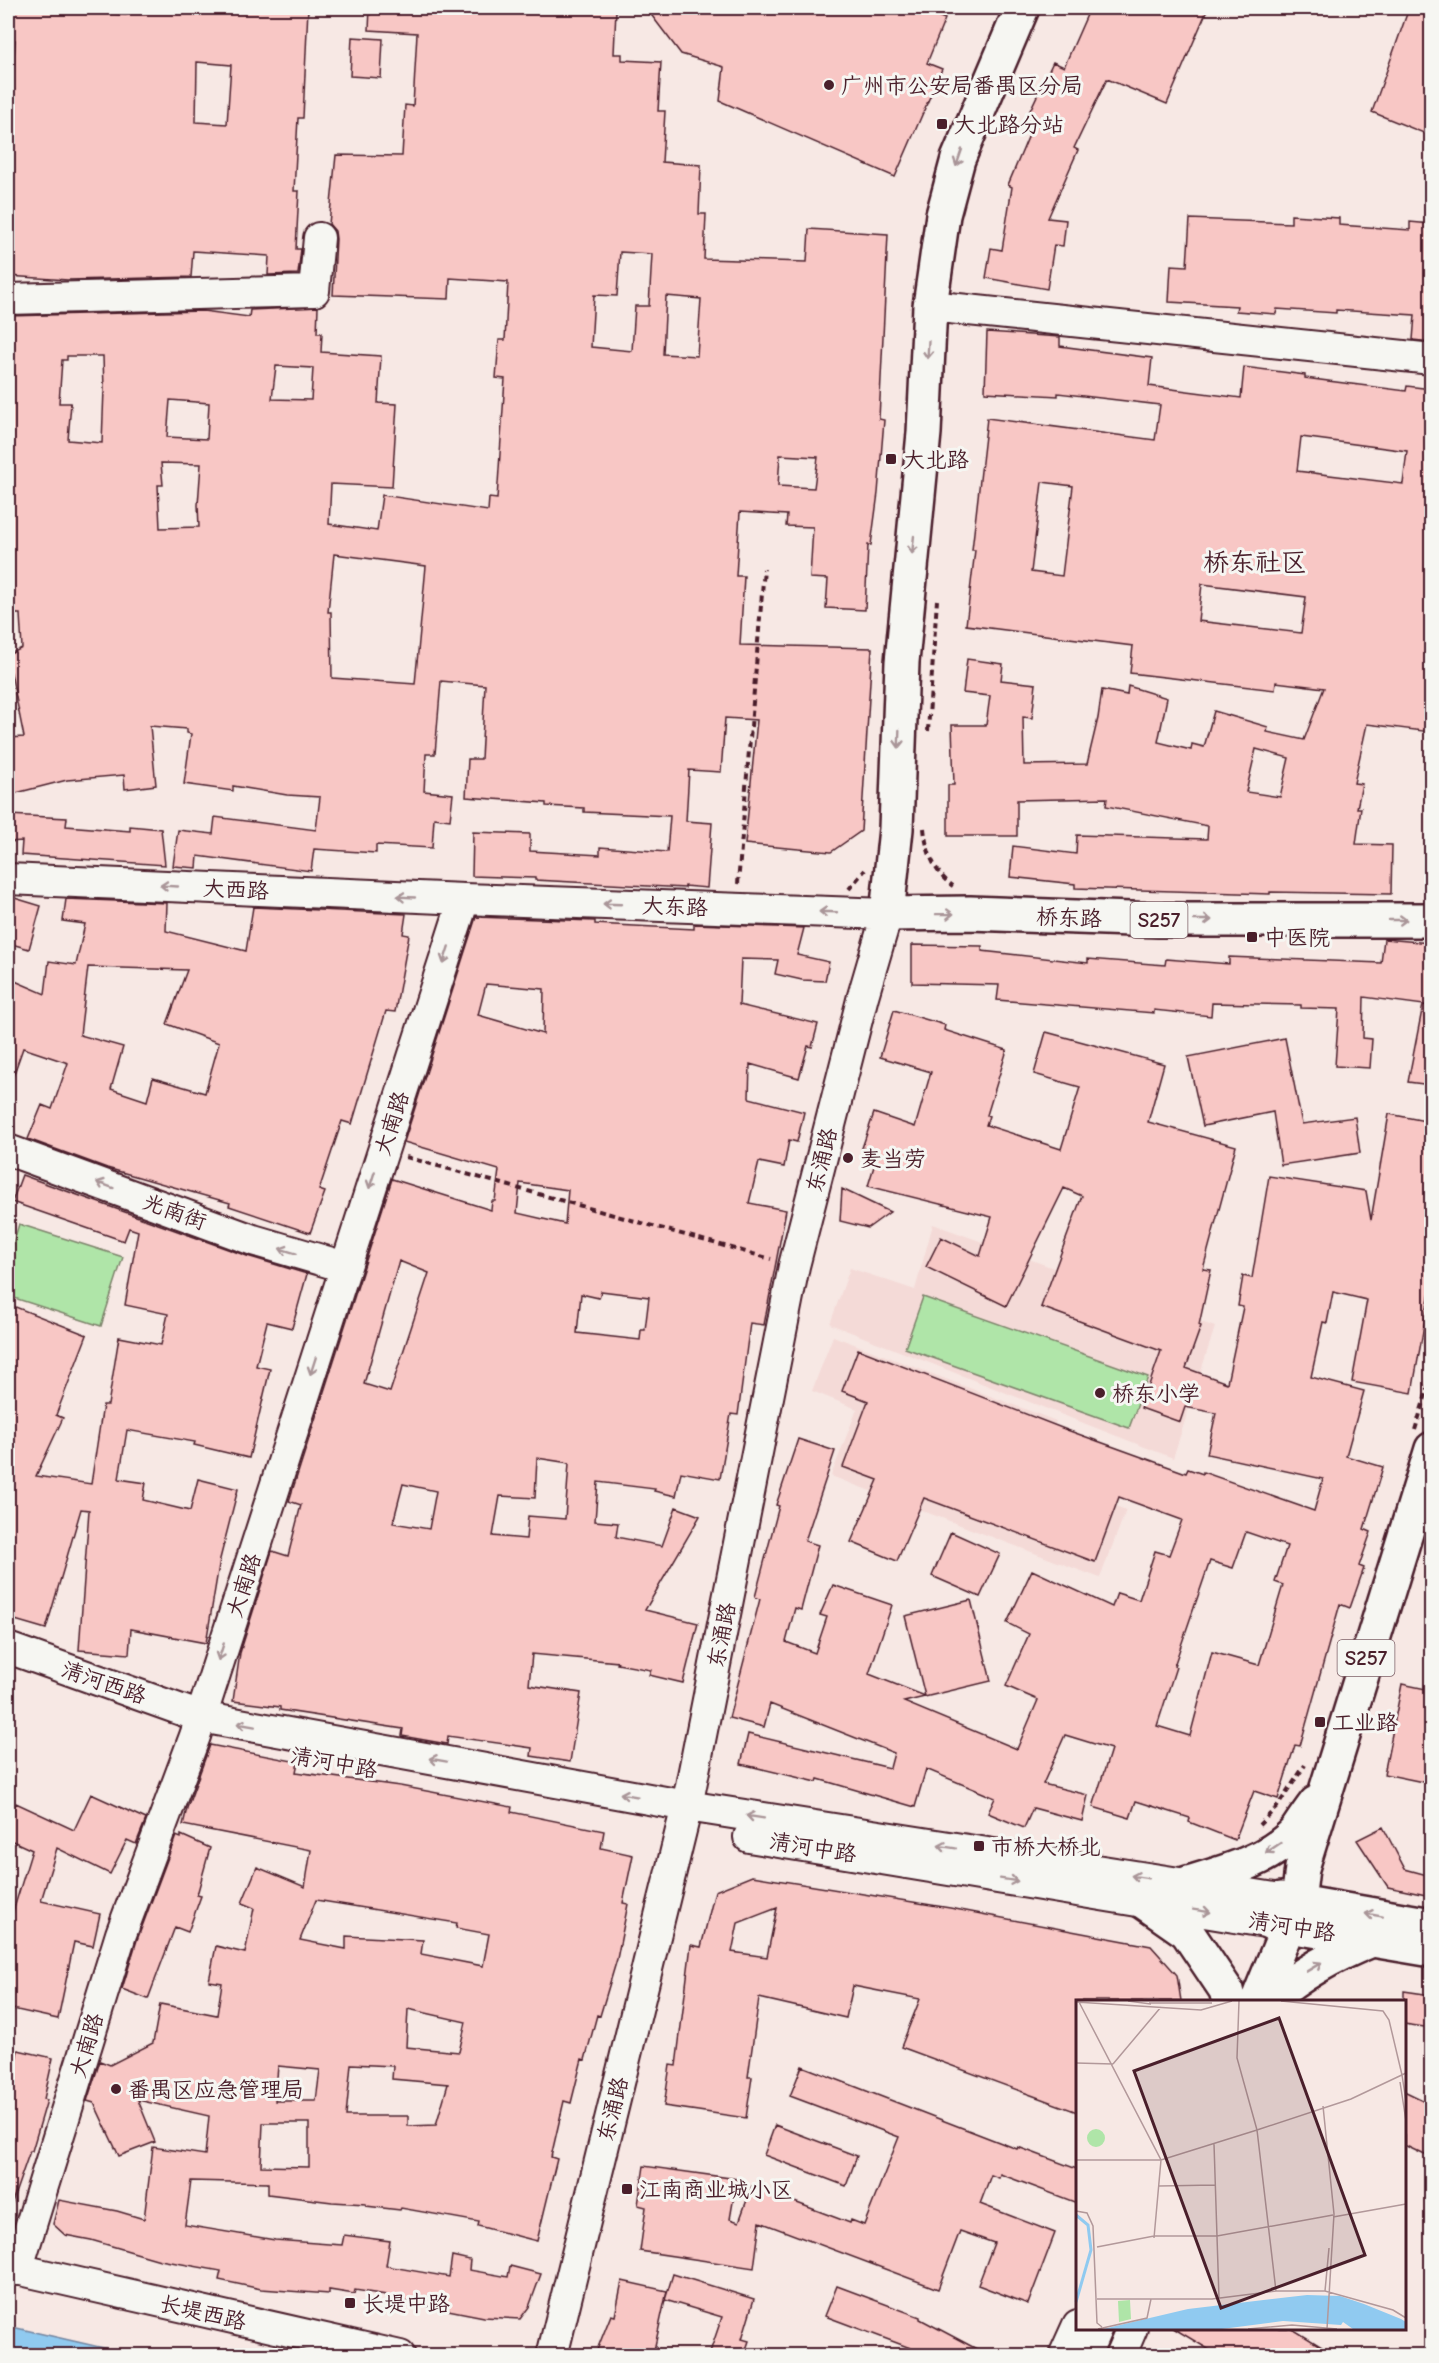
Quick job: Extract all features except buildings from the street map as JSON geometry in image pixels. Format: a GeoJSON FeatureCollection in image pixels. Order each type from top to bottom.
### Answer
{"type":"FeatureCollection","features":[{"type":"Feature","properties":{"kind":"main road"},"geometry":{"type":"LineString","coordinates":[[887,914],[896,829],[902,662],[924,433],[930,306],[943,215],[958,159],[1022,8]]}},
{"type":"Feature","properties":{"kind":"main road","name":"桥东路"},"geometry":{"type":"LineString","coordinates":[[887,914],[970,914],[1158,920],[1431,920]]}},
{"type":"Feature","properties":{"kind":"main road","name":"S257"},"geometry":{"type":"LineString","coordinates":[[1257,2000],[1284,1912],[1302,1868],[1431,1449]]}},
{"type":"Feature","properties":{"kind":"main road"},"geometry":{"type":"LineString","coordinates":[[1185,1884],[1228,1871],[1271,1851],[1295,1831],[1325,1790]]}},
{"type":"Feature","properties":{"kind":"main road"},"geometry":{"type":"LineString","coordinates":[[1144,1902],[1187,1932],[1226,1990],[1229,2000]]}},
{"type":"Feature","properties":{"kind":"main road","name":"S257"},"geometry":{"type":"LineString","coordinates":[[1237,2000],[1284,1912]]}},
{"type":"Feature","properties":{"kind":"main road","name":"清河中路"},"geometry":{"type":"LineString","coordinates":[[1284,1912],[1431,1925]]}},
{"type":"Feature","properties":{"kind":"main road","name":"清河中路"},"geometry":{"type":"LineString","coordinates":[[1284,1912],[1372,1940],[1431,1950]]}},
{"type":"Feature","properties":{"kind":"main road"},"geometry":{"type":"LineString","coordinates":[[1268,2000],[1308,1970],[1332,1956],[1372,1940]]}},
{"type":"Feature","properties":{"kind":"main road"},"geometry":{"type":"LineString","coordinates":[[1083,2355],[1094,2330]]}},
{"type":"Feature","properties":{"kind":"main road"},"geometry":{"type":"LineString","coordinates":[[1106,2355],[1117,2330]]}},
{"type":"Feature","properties":{"kind":"street"},"geometry":{"type":"LineString","coordinates":[[8,299],[314,291],[319,238]]}},
{"type":"Feature","properties":{"kind":"street"},"geometry":{"type":"LineString","coordinates":[[930,306],[1431,359]]}},
{"type":"Feature","properties":{"kind":"street","name":"大西路"},"geometry":{"type":"LineString","coordinates":[[8,879],[464,899]]}},
{"type":"Feature","properties":{"kind":"street","name":"大东路"},"geometry":{"type":"LineString","coordinates":[[464,899],[887,914]]}},
{"type":"Feature","properties":{"kind":"street","name":"大南路"},"geometry":{"type":"LineString","coordinates":[[12,2269],[121,1934],[198,1726],[464,899]]}},
{"type":"Feature","properties":{"kind":"street","name":"东涌路"},"geometry":{"type":"LineString","coordinates":[[552,2355],[685,1815],[794,1266],[860,1008],[887,914]]}},
{"type":"Feature","properties":{"kind":"street","name":"光南街"},"geometry":{"type":"LineString","coordinates":[[8,1150],[253,1240],[345,1267]]}},
{"type":"Feature","properties":{"kind":"street","name":"清河西路"},"geometry":{"type":"LineString","coordinates":[[8,1648],[198,1726]]}},
{"type":"Feature","properties":{"kind":"street","name":"清河西路"},"geometry":{"type":"LineString","coordinates":[[8,1670],[198,1726]]}},
{"type":"Feature","properties":{"kind":"street","name":"清河中路"},"geometry":{"type":"LineString","coordinates":[[198,1726],[1144,1902],[1284,1912]]}},
{"type":"Feature","properties":{"kind":"street","name":"清河中路"},"geometry":{"type":"LineString","coordinates":[[685,1815],[1185,1884],[1284,1912]]}},
{"type":"Feature","properties":{"kind":"street","name":"长堤西路"},"geometry":{"type":"LineString","coordinates":[[12,2269],[400,2355]]}},
{"type":"Feature","properties":{"kind":"street"},"geometry":{"type":"LineString","coordinates":[[1064,2355],[1076,2327]]}},
{"type":"Feature","properties":{"kind":"street"},"geometry":{"type":"LineString","coordinates":[[1120,2355],[1131,2330]]}},
{"type":"Feature","properties":{"kind":"path"},"geometry":{"type":"LineString","coordinates":[[736,909],[764,569]]}},
{"type":"Feature","properties":{"kind":"path"},"geometry":{"type":"LineString","coordinates":[[928,742],[938,590]]}},
{"type":"Feature","properties":{"kind":"path"},"geometry":{"type":"LineString","coordinates":[[924,822],[927,849],[943,880],[961,892]]}},
{"type":"Feature","properties":{"kind":"path"},"geometry":{"type":"LineString","coordinates":[[382,1150],[794,1266]]}},
{"type":"Feature","properties":{"kind":"path"},"geometry":{"type":"LineString","coordinates":[[1252,1833],[1277,1808]]}},
{"type":"Feature","properties":{"kind":"shaded area","name":"桥东小学"},"geometry":{"type":"Polygon","coordinates":[[[933,1224],[1215,1327],[1173,1458],[830,1324],[850,1268],[915,1290],[933,1224]]]}},
{"type":"Feature","properties":{"kind":"shaded area"},"geometry":{"type":"Polygon","coordinates":[[[833,1336],[1056,1421],[1035,1476],[1126,1510],[1100,1578],[831,1476],[857,1409],[812,1391],[833,1336]]]}},
{"type":"Feature","properties":{"kind":"green space"},"geometry":{"type":"Polygon","coordinates":[[[19,1224],[123,1257],[101,1326],[8,1296],[8,1260],[19,1224]]]}},
{"type":"Feature","properties":{"kind":"green space"},"geometry":{"type":"Polygon","coordinates":[[[923,1297],[1148,1377],[1129,1428],[905,1348],[923,1297]]]}},
{"type":"Feature","properties":{"kind":"water"},"geometry":{"type":"Polygon","coordinates":[[[8,2326],[134,2355],[8,2355],[8,2326]]]}},
{"type":"Feature","properties":{"kind":"place","name":"广州市公安局番禺区分局"},"geometry":{"type":"Point","coordinates":[829,85]}},
{"type":"Feature","properties":{"kind":"place","name":"大北路分站"},"geometry":{"type":"Point","coordinates":[942,124]}},
{"type":"Feature","properties":{"kind":"place","name":"大北路"},"geometry":{"type":"Point","coordinates":[891,459]}},
{"type":"Feature","properties":{"kind":"place","name":"中医院"},"geometry":{"type":"Point","coordinates":[1252,937]}},
{"type":"Feature","properties":{"kind":"place","name":"麦当劳"},"geometry":{"type":"Point","coordinates":[848,1158]}},
{"type":"Feature","properties":{"kind":"place","name":"桥东小学"},"geometry":{"type":"Point","coordinates":[1100,1393]}},
{"type":"Feature","properties":{"kind":"place","name":"工业路"},"geometry":{"type":"Point","coordinates":[1320,1722]}},
{"type":"Feature","properties":{"kind":"place","name":"市桥大桥北"},"geometry":{"type":"Point","coordinates":[979,1846]}},
{"type":"Feature","properties":{"kind":"place","name":"番禺区应急管理局"},"geometry":{"type":"Point","coordinates":[116,2089]}},
{"type":"Feature","properties":{"kind":"place","name":"江南商业城小区"},"geometry":{"type":"Point","coordinates":[627,2189]}},
{"type":"Feature","properties":{"kind":"place","name":"长堤中路"},"geometry":{"type":"Point","coordinates":[350,2303]}},
{"type":"Feature","properties":{"kind":"district","name":"桥东社区"},"geometry":{"type":"Point","coordinates":[1255,562]}}]}
